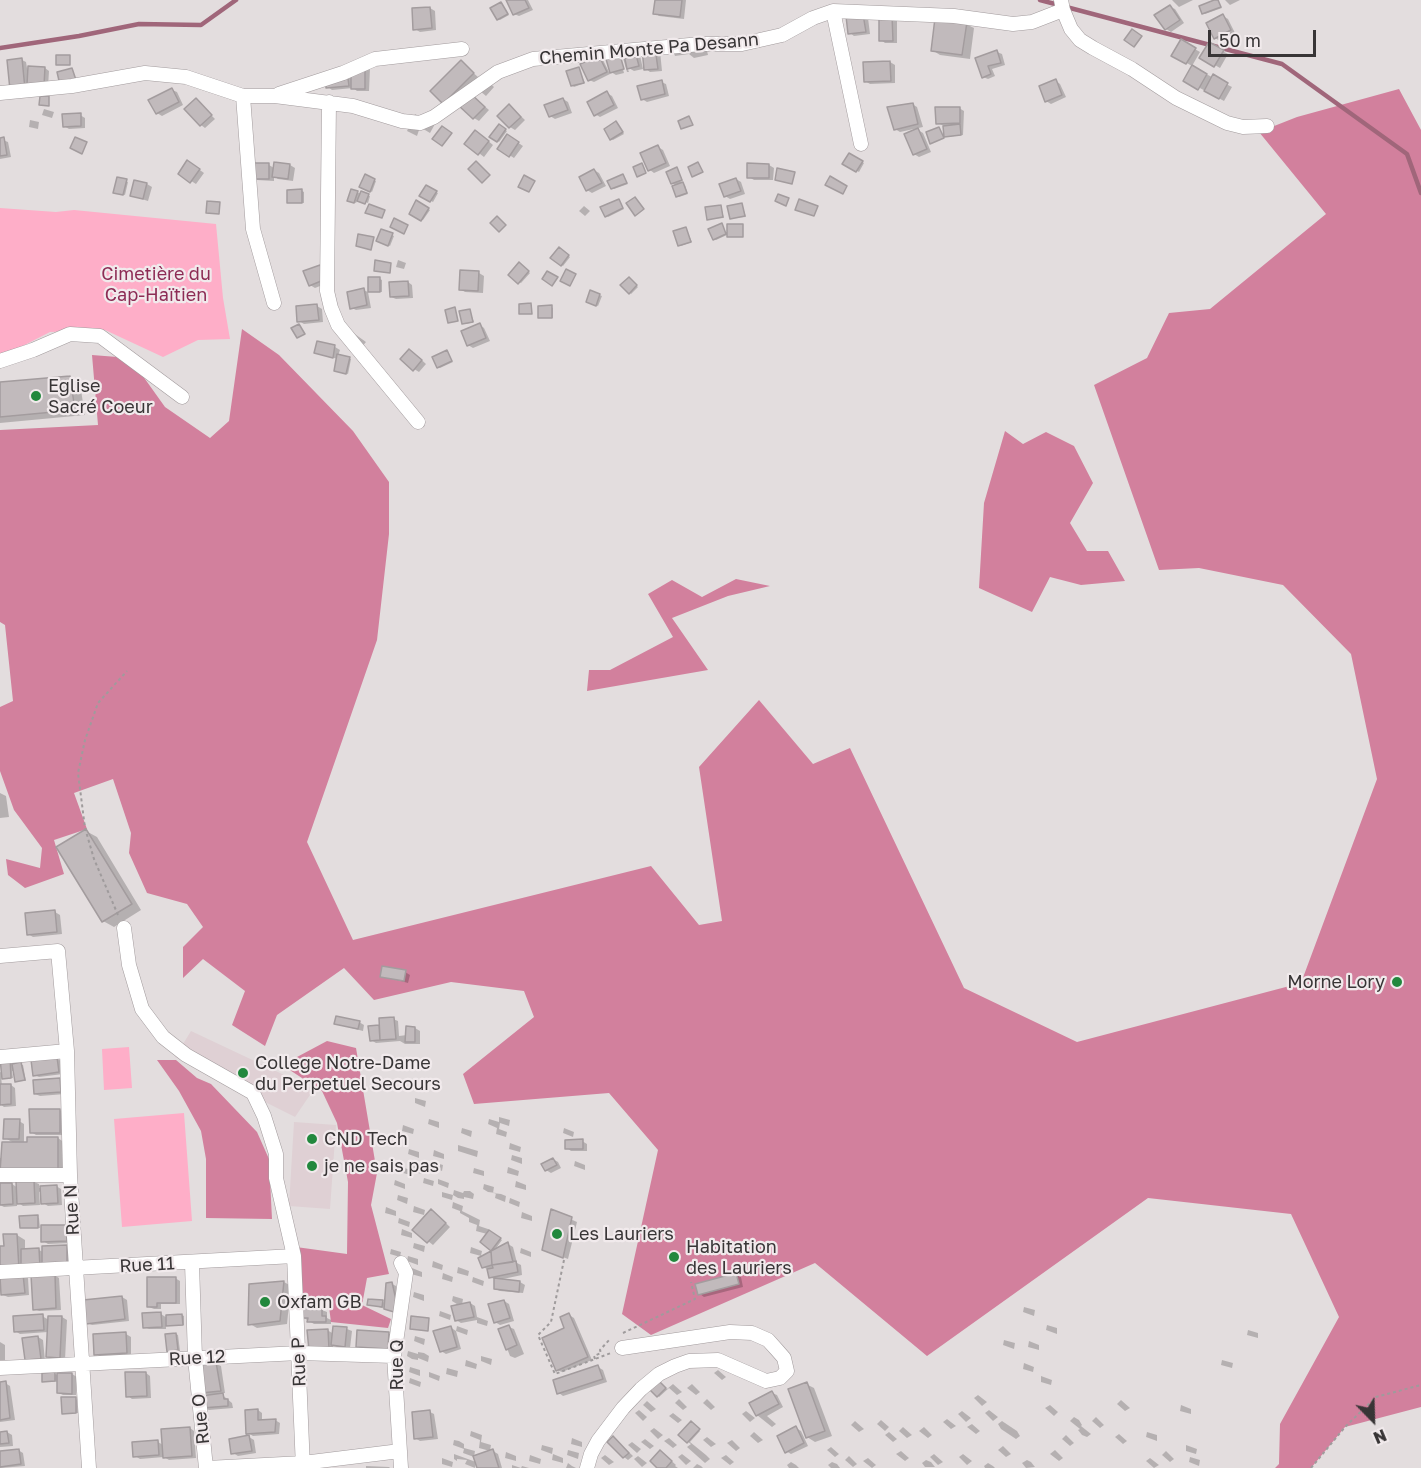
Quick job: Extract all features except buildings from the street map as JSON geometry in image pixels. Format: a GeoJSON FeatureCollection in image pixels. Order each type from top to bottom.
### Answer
{"type":"FeatureCollection","features":[{"type":"Feature","properties":{"kind":"street","name":"Chemin Monte Pa Desann"},"geometry":{"type":"LineString","coordinates":[[0,93],[72,86],[145,73],[186,77],[243,96],[275,96],[329,102],[354,106],[402,121],[420,123],[434,117],[498,72],[533,59],[701,44],[742,44],[782,35],[833,10],[954,16],[1013,24],[1032,22],[1065,3]]}},
{"type":"Feature","properties":{"kind":"street"},"geometry":{"type":"LineString","coordinates":[[1065,3],[1071,29],[1080,40],[1132,69],[1176,98],[1227,123],[1243,127],[1267,126]]}},
{"type":"Feature","properties":{"kind":"street"},"geometry":{"type":"LineString","coordinates":[[833,10],[861,144]]}},
{"type":"Feature","properties":{"kind":"street"},"geometry":{"type":"LineString","coordinates":[[275,96],[343,73],[375,59],[462,49]]}},
{"type":"Feature","properties":{"kind":"street"},"geometry":{"type":"LineString","coordinates":[[243,96],[253,229],[274,303]]}},
{"type":"Feature","properties":{"kind":"street"},"geometry":{"type":"LineString","coordinates":[[329,102],[327,291],[331,308],[338,325],[418,422]]}},
{"type":"Feature","properties":{"kind":"street"},"geometry":{"type":"LineString","coordinates":[[0,362],[70,334],[100,336],[182,397]]}},
{"type":"Feature","properties":{"kind":"street","name":"Rue P"},"geometry":{"type":"LineString","coordinates":[[124,928],[129,964],[142,1009],[163,1037],[186,1055],[253,1093],[264,1116],[276,1154],[276,1178],[294,1256],[303,1466]]}},
{"type":"Feature","properties":{"kind":"street","name":"Rue N"},"geometry":{"type":"LineString","coordinates":[[0,956],[58,951],[67,1051],[70,1175],[88,1468]]}},
{"type":"Feature","properties":{"kind":"street"},"geometry":{"type":"LineString","coordinates":[[0,1057],[67,1051]]}},
{"type":"Feature","properties":{"kind":"street"},"geometry":{"type":"LineString","coordinates":[[0,1175],[70,1175]]}},
{"type":"Feature","properties":{"kind":"street","name":"Rue 11"},"geometry":{"type":"LineString","coordinates":[[0,1272],[294,1256]]}},
{"type":"Feature","properties":{"kind":"street","name":"Rue O"},"geometry":{"type":"LineString","coordinates":[[192,1263],[195,1358],[207,1468]]}},
{"type":"Feature","properties":{"kind":"street","name":"Rue Q"},"geometry":{"type":"LineString","coordinates":[[401,1263],[406,1273],[394,1356],[401,1468]]}},
{"type":"Feature","properties":{"kind":"street"},"geometry":{"type":"LineString","coordinates":[[587,1468],[598,1441],[623,1408],[650,1382],[675,1366],[689,1361],[718,1360],[766,1381],[780,1378],[787,1371],[784,1358],[768,1340],[752,1333],[730,1332],[621,1341]]}},
{"type":"Feature","properties":{"kind":"street","name":"Rue 12"},"geometry":{"type":"LineString","coordinates":[[0,1368],[299,1353],[394,1356]]}},
{"type":"Feature","properties":{"kind":"street"},"geometry":{"type":"LineString","coordinates":[[207,1468],[303,1466],[400,1451]]}},
{"type":"Feature","properties":{"kind":"path"},"geometry":{"type":"LineString","coordinates":[[124,928],[94,859],[85,828],[78,773],[85,740],[98,703],[127,671]]}},
{"type":"Feature","properties":{"kind":"path"},"geometry":{"type":"LineString","coordinates":[[564,1260],[551,1322],[538,1335],[555,1374],[595,1359],[621,1341],[695,1299],[691,1282]]}},
{"type":"Feature","properties":{"kind":"path"},"geometry":{"type":"LineString","coordinates":[[595,1359],[594,1356],[601,1353],[600,1350],[609,1340]]}},
{"type":"Feature","properties":{"kind":"path"},"geometry":{"type":"LineString","coordinates":[[1311,1468],[1345,1427],[1376,1397],[1421,1385]]}},
{"type":"Feature","properties":{"kind":"shaded area"},"geometry":{"type":"Polygon","coordinates":[[[1399,89],[1421,130],[1421,1407],[1345,1427],[1311,1468],[1275,1468],[1279,1464],[1280,1424],[1339,1317],[1291,1214],[1148,1198],[927,1356],[815,1263],[651,1335],[622,1314],[658,1150],[609,1093],[474,1104],[463,1074],[534,1017],[524,991],[451,982],[374,1000],[344,968],[277,1015],[265,1046],[232,1025],[245,991],[203,959],[183,978],[183,947],[203,927],[187,904],[147,893],[129,853],[131,833],[113,779],[74,793],[87,829],[54,840],[64,874],[25,888],[8,875],[6,859],[40,868],[42,848],[14,810],[0,771],[0,707],[13,701],[5,625],[0,622],[0,430],[98,425],[92,355],[130,358],[165,407],[210,438],[229,421],[242,329],[279,355],[353,431],[389,482],[389,534],[377,640],[307,842],[353,940],[651,866],[699,925],[722,921],[699,767],[759,700],[813,764],[850,748],[964,988],[1077,1042],[1301,983],[1377,779],[1351,654],[1283,585],[1199,568],[1159,570],[1094,385],[1147,358],[1169,313],[1210,309],[1326,214],[1259,132],[1297,117],[1399,89]]]}},
{"type":"Feature","properties":{"kind":"shaded area"},"geometry":{"type":"Polygon","coordinates":[[[1005,431],[1023,444],[1046,432],[1074,446],[1093,483],[1070,523],[1087,551],[1108,551],[1125,581],[1081,585],[1050,577],[1032,612],[979,588],[984,503],[1005,431]]]}},
{"type":"Feature","properties":{"kind":"shaded area"},"geometry":{"type":"Polygon","coordinates":[[[736,579],[770,586],[728,596],[672,618],[708,670],[587,691],[589,670],[610,670],[673,637],[648,594],[672,580],[702,597],[736,579]]]}},
{"type":"Feature","properties":{"kind":"shaded area","name":"College Notre-Dame du Perpetuel Secours"},"geometry":{"type":"Polygon","coordinates":[[[191,1031],[314,1089],[295,1117],[175,1057],[191,1031]]]}},
{"type":"Feature","properties":{"kind":"shaded area"},"geometry":{"type":"Polygon","coordinates":[[[327,1041],[356,1048],[377,1173],[371,1205],[389,1274],[367,1278],[362,1305],[391,1319],[388,1328],[331,1322],[329,1307],[301,1305],[296,1247],[347,1254],[348,1182],[337,1123],[322,1091],[282,1065],[327,1041]]]}},
{"type":"Feature","properties":{"kind":"shaded area"},"geometry":{"type":"Polygon","coordinates":[[[157,1060],[176,1060],[197,1078],[211,1084],[257,1132],[269,1159],[272,1219],[206,1218],[206,1159],[201,1131],[179,1091],[157,1060]]]}},
{"type":"Feature","properties":{"kind":"shaded area","name":"je ne sais pas"},"geometry":{"type":"Polygon","coordinates":[[[294,1122],[336,1125],[330,1209],[289,1206],[294,1122]]]}},
{"type":"Feature","properties":{"kind":"green space","name":"Cimetière du Cap-Haïtien"},"geometry":{"type":"Polygon","coordinates":[[[0,208],[56,212],[74,210],[216,224],[223,298],[230,339],[198,340],[163,357],[105,330],[50,332],[9,353],[0,354],[0,208]]]}},
{"type":"Feature","properties":{"kind":"green space"},"geometry":{"type":"Polygon","coordinates":[[[129,1047],[132,1088],[104,1090],[102,1049],[129,1047]]]}},
{"type":"Feature","properties":{"kind":"green space"},"geometry":{"type":"Polygon","coordinates":[[[184,1113],[192,1221],[122,1227],[114,1119],[184,1113]]]}},
{"type":"Feature","properties":{"kind":"waterway"},"geometry":{"type":"LineString","coordinates":[[0,48],[139,24],[201,25],[236,0]]}},
{"type":"Feature","properties":{"kind":"waterway"},"geometry":{"type":"LineString","coordinates":[[1040,0],[1282,64],[1407,154],[1421,193]]}},
{"type":"Feature","properties":{"kind":"place","name":"Eglise Sacré Coeur"},"geometry":{"type":"Point","coordinates":[36,396]}},
{"type":"Feature","properties":{"kind":"place","name":"Morne Lory"},"geometry":{"type":"Point","coordinates":[1397,982]}},
{"type":"Feature","properties":{"kind":"place","name":"College Notre-Dame du Perpetuel Secours"},"geometry":{"type":"Point","coordinates":[243,1073]}},
{"type":"Feature","properties":{"kind":"place","name":"CND Tech"},"geometry":{"type":"Point","coordinates":[312,1139]}},
{"type":"Feature","properties":{"kind":"place","name":"je ne sais pas"},"geometry":{"type":"Point","coordinates":[312,1166]}},
{"type":"Feature","properties":{"kind":"place","name":"Les Lauriers"},"geometry":{"type":"Point","coordinates":[557,1234]}},
{"type":"Feature","properties":{"kind":"place","name":"Habitation des Lauriers"},"geometry":{"type":"Point","coordinates":[674,1257]}},
{"type":"Feature","properties":{"kind":"place","name":"Oxfam GB"},"geometry":{"type":"Point","coordinates":[265,1302]}}]}
